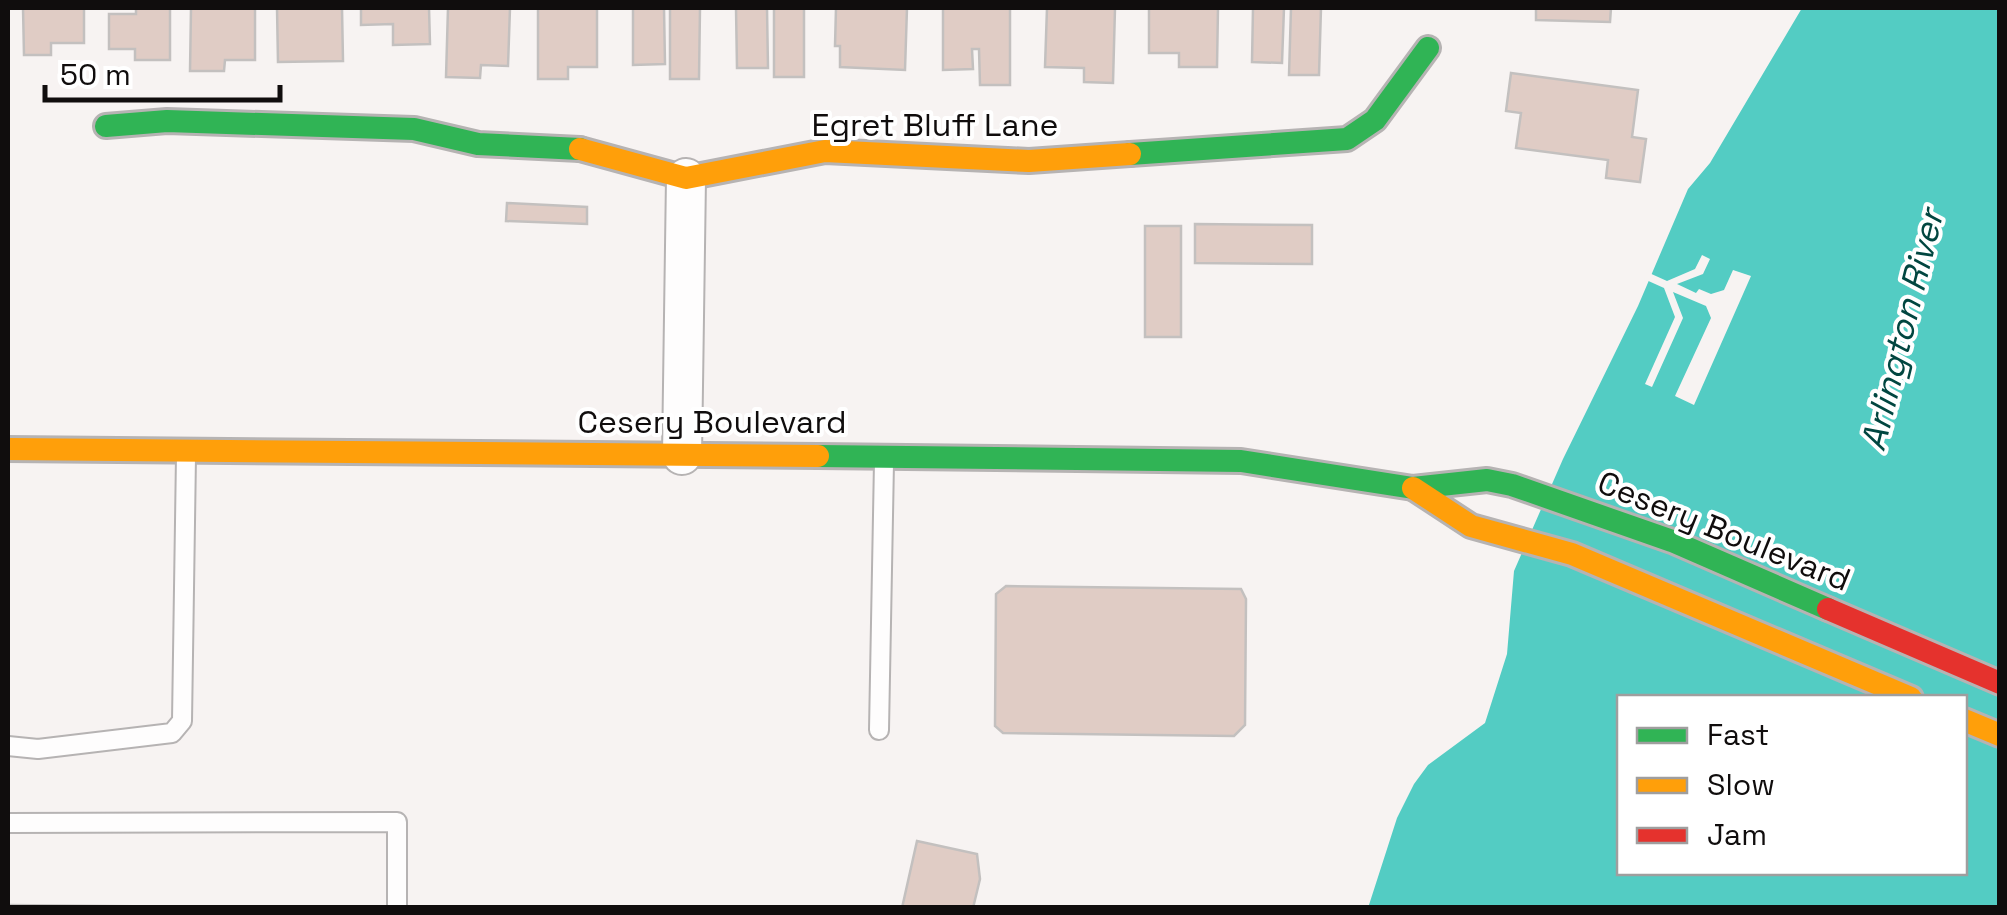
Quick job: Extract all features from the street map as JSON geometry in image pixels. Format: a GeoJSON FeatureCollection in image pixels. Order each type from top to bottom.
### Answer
{"type":"FeatureCollection","features":[{"type":"Feature","properties":{"kind":"main road","name":"Egret Bluff Lane"},"geometry":{"type":"LineString","coordinates":[[106,126],[166,121],[414,129],[478,144],[576,148],[686,178],[825,150],[1030,161],[1347,139],[1375,120],[1428,48]]}},
{"type":"Feature","properties":{"kind":"main road","name":"Cesery Boulevard"},"geometry":{"type":"LineString","coordinates":[[8,449],[1242,461],[1413,488],[1487,480],[1672,541],[2000,684]]}},
{"type":"Feature","properties":{"kind":"main road","name":"Cesery Boulevard"},"geometry":{"type":"LineString","coordinates":[[1413,488],[1471,526],[1572,554],[1905,695]]}},
{"type":"Feature","properties":{"kind":"main road"},"geometry":{"type":"LineString","coordinates":[[1967,721],[2000,735]]}},
{"type":"Feature","properties":{"kind":"street"},"geometry":{"type":"LineString","coordinates":[[682,455],[686,178]]}},
{"type":"Feature","properties":{"kind":"lane"},"geometry":{"type":"LineString","coordinates":[[8,746],[38,749],[172,734],[182,721],[186,450]]}},
{"type":"Feature","properties":{"kind":"lane"},"geometry":{"type":"LineString","coordinates":[[879,730],[884,456]]}},
{"type":"Feature","properties":{"kind":"lane"},"geometry":{"type":"LineString","coordinates":[[8,823],[397,822],[397,908]]}},
{"type":"Feature","properties":{"kind":"water","name":"Arlington River"},"geometry":{"type":"Polygon","coordinates":[[[1802,8],[1999,8],[1999,907],[1368,908],[1397,818],[1414,784],[1428,765],[1485,723],[1507,654],[1514,571],[1688,189],[1710,163],[1802,8]]]}},
{"type":"Feature","properties":{"kind":"pier"},"geometry":{"type":"Polygon","coordinates":[[[1702,255],[1710,259],[1703,274],[1677,284],[1696,293],[1699,289],[1711,294],[1724,290],[1733,270],[1751,276],[1694,405],[1675,396],[1711,318],[1706,306],[1673,292],[1683,318],[1652,387],[1645,384],[1675,317],[1664,288],[1644,279],[1647,272],[1667,281],[1695,269],[1702,255]]]}},
{"type":"Feature","properties":{"kind":"building"},"geometry":{"type":"Polygon","coordinates":[[[23,8],[84,8],[84,43],[51,43],[51,55],[24,55],[23,8]]]}},
{"type":"Feature","properties":{"kind":"building"},"geometry":{"type":"Polygon","coordinates":[[[136,8],[170,8],[170,60],[135,60],[135,49],[109,49],[109,14],[136,14],[136,8]]]}},
{"type":"Feature","properties":{"kind":"building"},"geometry":{"type":"Polygon","coordinates":[[[191,8],[255,8],[255,60],[225,60],[224,71],[190,71],[191,8]]]}},
{"type":"Feature","properties":{"kind":"building"},"geometry":{"type":"Polygon","coordinates":[[[277,8],[342,8],[343,61],[278,62],[277,8]]]}},
{"type":"Feature","properties":{"kind":"building"},"geometry":{"type":"Polygon","coordinates":[[[361,8],[429,8],[430,44],[393,45],[393,24],[361,25],[361,8]]]}},
{"type":"Feature","properties":{"kind":"building"},"geometry":{"type":"Polygon","coordinates":[[[448,8],[510,8],[508,66],[481,65],[480,78],[446,77],[448,8]]]}},
{"type":"Feature","properties":{"kind":"building"},"geometry":{"type":"Polygon","coordinates":[[[538,8],[597,8],[597,67],[568,67],[568,79],[538,79],[538,8]]]}},
{"type":"Feature","properties":{"kind":"building"},"geometry":{"type":"Polygon","coordinates":[[[633,8],[664,8],[665,64],[633,65],[633,8]]]}},
{"type":"Feature","properties":{"kind":"building"},"geometry":{"type":"Polygon","coordinates":[[[670,8],[700,8],[699,79],[670,79],[670,8]]]}},
{"type":"Feature","properties":{"kind":"building"},"geometry":{"type":"Polygon","coordinates":[[[736,8],[767,8],[768,68],[737,68],[736,8]]]}},
{"type":"Feature","properties":{"kind":"building"},"geometry":{"type":"Polygon","coordinates":[[[774,8],[804,8],[804,77],[774,77],[774,8]]]}},
{"type":"Feature","properties":{"kind":"building"},"geometry":{"type":"Polygon","coordinates":[[[836,8],[907,8],[905,70],[840,67],[840,46],[835,46],[836,8]]]}},
{"type":"Feature","properties":{"kind":"building"},"geometry":{"type":"Polygon","coordinates":[[[943,8],[1010,8],[1010,85],[980,85],[979,49],[972,49],[973,69],[943,70],[943,8]]]}},
{"type":"Feature","properties":{"kind":"building"},"geometry":{"type":"Polygon","coordinates":[[[1047,8],[1115,8],[1113,83],[1084,82],[1084,68],[1045,67],[1047,8]]]}},
{"type":"Feature","properties":{"kind":"building"},"geometry":{"type":"Polygon","coordinates":[[[1149,8],[1218,8],[1217,67],[1179,67],[1179,53],[1149,53],[1149,8]]]}},
{"type":"Feature","properties":{"kind":"building"},"geometry":{"type":"Polygon","coordinates":[[[1253,8],[1284,8],[1282,63],[1252,62],[1253,8]]]}},
{"type":"Feature","properties":{"kind":"building"},"geometry":{"type":"Polygon","coordinates":[[[1291,8],[1321,8],[1319,75],[1289,75],[1291,8]]]}},
{"type":"Feature","properties":{"kind":"building"},"geometry":{"type":"Polygon","coordinates":[[[1536,8],[1611,8],[1610,22],[1536,20],[1536,8]]]}},
{"type":"Feature","properties":{"kind":"building"},"geometry":{"type":"Polygon","coordinates":[[[1511,73],[1638,90],[1632,137],[1646,139],[1640,182],[1606,178],[1608,160],[1516,148],[1521,113],[1506,111],[1511,73]]]}},
{"type":"Feature","properties":{"kind":"building"},"geometry":{"type":"Polygon","coordinates":[[[507,203],[587,207],[587,224],[506,221],[507,203]]]}},
{"type":"Feature","properties":{"kind":"building"},"geometry":{"type":"Polygon","coordinates":[[[1195,224],[1312,225],[1312,264],[1195,263],[1195,224]]]}},
{"type":"Feature","properties":{"kind":"building"},"geometry":{"type":"Polygon","coordinates":[[[1145,226],[1181,226],[1181,337],[1145,337],[1145,226]]]}},
{"type":"Feature","properties":{"kind":"building"},"geometry":{"type":"Polygon","coordinates":[[[1006,586],[1241,589],[1246,599],[1245,725],[1234,736],[1003,733],[995,726],[996,594],[1006,586]]]}},
{"type":"Feature","properties":{"kind":"building"},"geometry":{"type":"Polygon","coordinates":[[[917,841],[977,854],[980,879],[973,908],[902,908],[917,841]]]}},
{"type":"Feature","properties":{"kind":"building"},"geometry":{"type":"Polygon","coordinates":[[[208,907],[208,908],[8,908],[208,907]]]}},
{"type":"Feature","properties":{"kind":"traffic: fast"},"geometry":{"type":"LineString","coordinates":[[1130,154],[1347,139],[1375,120],[1428,48]]}},
{"type":"Feature","properties":{"kind":"traffic: fast"},"geometry":{"type":"LineString","coordinates":[[106,126],[167,121],[414,129],[478,144],[580,149]]}},
{"type":"Feature","properties":{"kind":"traffic: fast"},"geometry":{"type":"LineString","coordinates":[[818,456],[1241,461],[1413,488],[1487,480],[1512,485],[1672,541],[1828,609]]}},
{"type":"Feature","properties":{"kind":"traffic: slow"},"geometry":{"type":"LineString","coordinates":[[580,149],[686,178],[825,151],[1029,161],[1130,154]]}},
{"type":"Feature","properties":{"kind":"traffic: slow"},"geometry":{"type":"LineString","coordinates":[[8,449],[818,456]]}},
{"type":"Feature","properties":{"kind":"traffic: slow"},"geometry":{"type":"LineString","coordinates":[[1413,488],[1471,526],[1572,554],[1904,695]]}},
{"type":"Feature","properties":{"kind":"traffic: slow"},"geometry":{"type":"LineString","coordinates":[[1967,721],[2000,735]]}},
{"type":"Feature","properties":{"kind":"traffic: jam"},"geometry":{"type":"LineString","coordinates":[[1828,609],[2000,683]]}}]}
